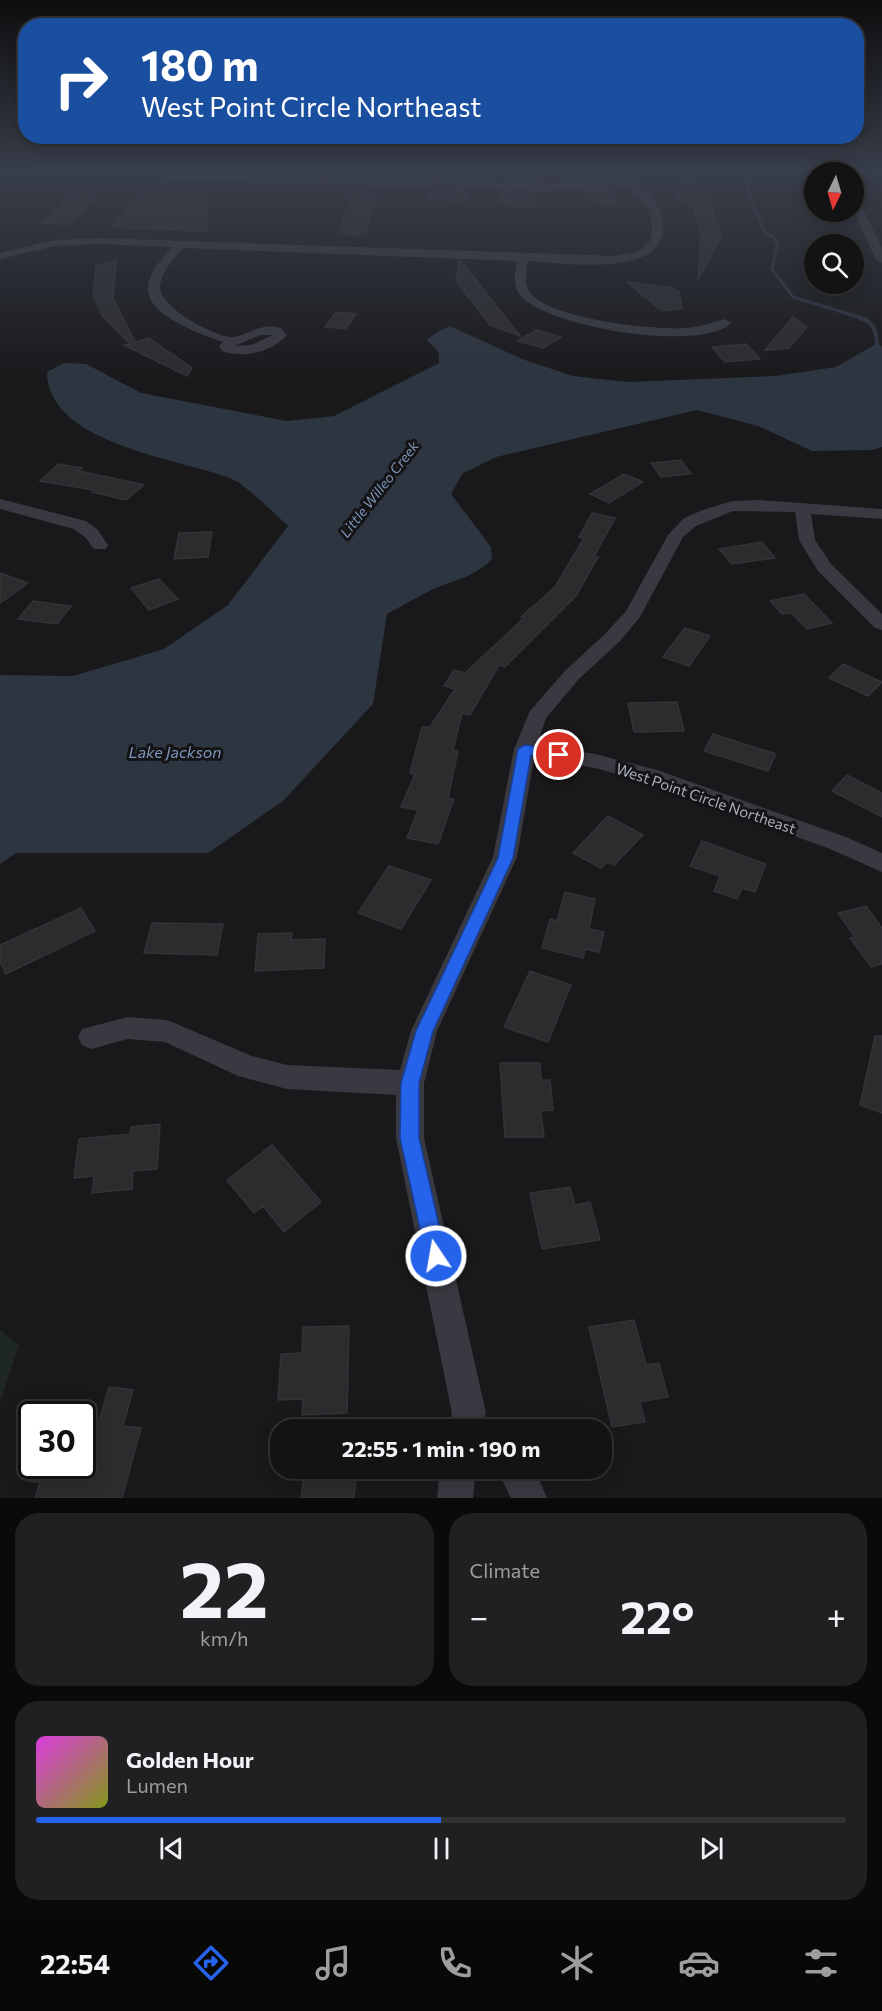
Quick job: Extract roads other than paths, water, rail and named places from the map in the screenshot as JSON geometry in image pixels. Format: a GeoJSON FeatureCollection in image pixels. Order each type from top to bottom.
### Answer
{"type":"FeatureCollection","features":[{"type":"Feature","properties":{"kind":"street"},"geometry":{"type":"LineString","coordinates":[[0,256],[23,249],[71,242]]}},
{"type":"Feature","properties":{"kind":"street"},"geometry":{"type":"LineString","coordinates":[[108,242],[523,258],[616,259],[633,256],[654,247],[656,242]]}},
{"type":"Feature","properties":{"kind":"street"},"geometry":{"type":"LineString","coordinates":[[873,242],[882,260]]}},
{"type":"Feature","properties":{"kind":"street"},"geometry":{"type":"LineString","coordinates":[[180,244],[158,274],[154,289],[158,302],[169,313],[194,327],[232,341]]}},
{"type":"Feature","properties":{"kind":"street"},"geometry":{"type":"LineString","coordinates":[[523,258],[522,288],[530,298],[550,310],[590,321],[656,333],[699,331],[725,323]]}},
{"type":"Feature","properties":{"kind":"street"},"geometry":{"type":"LineString","coordinates":[[0,504],[80,525],[92,534],[100,545]]}},
{"type":"Feature","properties":{"kind":"street"},"geometry":{"type":"LineString","coordinates":[[471,1419],[410,1138],[410,1083],[424,1031],[505,858],[525,749],[537,716],[572,675],[613,637],[634,613],[676,535],[690,522],[732,506],[760,505],[882,514]]}},
{"type":"Feature","properties":{"kind":"street"},"geometry":{"type":"LineString","coordinates":[[802,508],[807,540],[824,567],[882,624]]}},
{"type":"Feature","properties":{"kind":"street","name":"West Point Circle Northeast"},"geometry":{"type":"LineString","coordinates":[[525,749],[596,761],[649,775],[838,843],[882,863]]}},
{"type":"Feature","properties":{"kind":"street"},"geometry":{"type":"LineString","coordinates":[[91,1037],[128,1028],[167,1031],[248,1067],[287,1077],[410,1083]]}},
{"type":"Feature","properties":{"kind":"street"},"geometry":{"type":"LineString","coordinates":[[455,1498],[457,1479]]}},
{"type":"Feature","properties":{"kind":"street"},"geometry":{"type":"LineString","coordinates":[[520,1479],[529,1498]]}},
{"type":"Feature","properties":{"kind":"water","name":"Lake Jackson"},"geometry":{"type":"Polygon","coordinates":[[[450,326],[522,359],[573,376],[627,382],[775,376],[836,367],[876,344],[882,346],[882,447],[872,450],[812,451],[758,426],[697,410],[496,457],[462,474],[451,494],[491,547],[492,559],[472,574],[433,589],[387,614],[373,704],[283,801],[208,853],[16,853],[0,864],[0,675],[73,676],[164,649],[228,605],[288,526],[253,494],[232,479],[120,445],[92,432],[69,417],[53,397],[47,372],[64,363],[86,364],[141,393],[287,421],[334,416],[439,363],[439,353],[427,340],[450,326]]]}},
{"type":"Feature","properties":{"kind":"waterway","name":"Little Willeo Creek"},"geometry":{"type":"LineString","coordinates":[[776,242],[772,269],[793,297],[865,319]]}},
{"type":"Feature","properties":{"kind":"waterway"},"geometry":{"type":"LineString","coordinates":[[860,318],[873,327],[878,352]]}}]}
